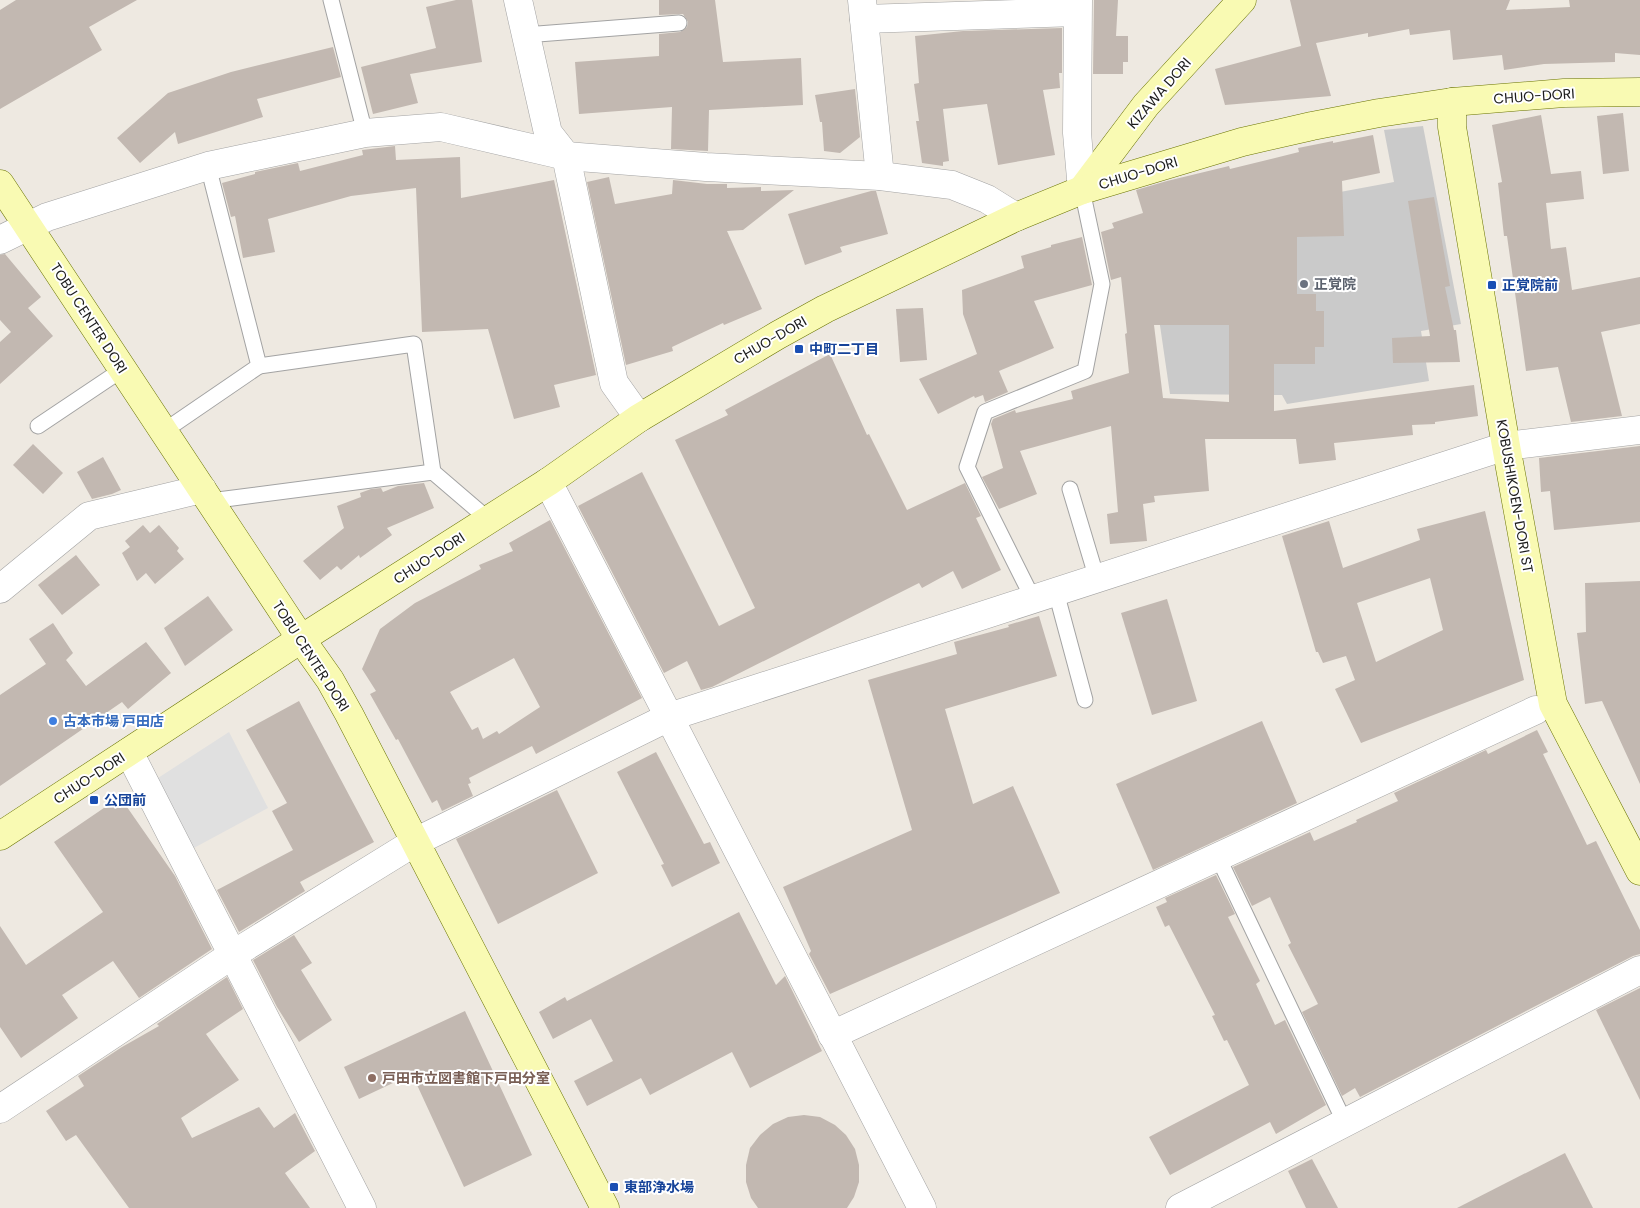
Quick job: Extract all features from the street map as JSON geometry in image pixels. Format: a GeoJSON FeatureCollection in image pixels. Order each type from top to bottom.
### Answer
{"type":"FeatureCollection","features":[{"type":"Feature","properties":{"kind":"street"},"geometry":{"type":"LineString","coordinates":[[518,0],[548,132],[566,156],[614,383],[639,418]]}},
{"type":"Feature","properties":{"kind":"street","name":"KIZAWA DORI"},"geometry":{"type":"LineString","coordinates":[[1082,190],[1146,105],[1242,0]]}},
{"type":"Feature","properties":{"kind":"street"},"geometry":{"type":"LineString","coordinates":[[880,176],[863,10],[1077,6],[1077,133],[1082,190]]}},
{"type":"Feature","properties":{"kind":"street","name":"CHUO-DORI"},"geometry":{"type":"LineString","coordinates":[[0,836],[548,482],[639,418],[770,339],[825,309],[1016,217],[1082,190],[1242,142],[1312,126],[1452,102],[1564,93],[1640,92]]}},
{"type":"Feature","properties":{"kind":"street","name":"KOBUSHIKOEN-DORI ST"},"geometry":{"type":"LineString","coordinates":[[1452,102],[1452,127],[1506,446],[1553,704],[1638,862]]}},
{"type":"Feature","properties":{"kind":"street"},"geometry":{"type":"LineString","coordinates":[[0,240],[47,216],[208,166],[365,132],[442,127],[566,156],[706,168],[880,176],[952,185],[987,199],[1016,217]]}},
{"type":"Feature","properties":{"kind":"street","name":"TOBU CENTER DORI"},"geometry":{"type":"LineString","coordinates":[[0,184],[301,640],[330,680],[605,1208]]}},
{"type":"Feature","properties":{"kind":"street"},"geometry":{"type":"LineString","coordinates":[[0,1109],[232,955],[415,842],[669,717],[1506,446],[1640,430]]}},
{"type":"Feature","properties":{"kind":"street"},"geometry":{"type":"LineString","coordinates":[[548,482],[922,1208]]}},
{"type":"Feature","properties":{"kind":"street"},"geometry":{"type":"LineString","coordinates":[[0,589],[89,516],[206,495]]}},
{"type":"Feature","properties":{"kind":"street"},"geometry":{"type":"LineString","coordinates":[[832,1035],[1536,710]]}},
{"type":"Feature","properties":{"kind":"street"},"geometry":{"type":"LineString","coordinates":[[129,752],[362,1208]]}},
{"type":"Feature","properties":{"kind":"street"},"geometry":{"type":"LineString","coordinates":[[1180,1208],[1640,970]]}},
{"type":"Feature","properties":{"kind":"lane"},"geometry":{"type":"LineString","coordinates":[[331,0],[365,132]]}},
{"type":"Feature","properties":{"kind":"lane"},"geometry":{"type":"LineString","coordinates":[[525,35],[679,23]]}},
{"type":"Feature","properties":{"kind":"lane"},"geometry":{"type":"LineString","coordinates":[[208,166],[259,366]]}},
{"type":"Feature","properties":{"kind":"lane"},"geometry":{"type":"LineString","coordinates":[[1082,190],[1102,284],[1085,371],[984,412],[967,467],[1044,596],[1085,700]]}},
{"type":"Feature","properties":{"kind":"lane"},"geometry":{"type":"LineString","coordinates":[[164,431],[259,366],[414,344],[433,472],[488,520]]}},
{"type":"Feature","properties":{"kind":"lane"},"geometry":{"type":"LineString","coordinates":[[38,426],[123,369]]}},
{"type":"Feature","properties":{"kind":"lane"},"geometry":{"type":"LineString","coordinates":[[206,495],[433,472]]}},
{"type":"Feature","properties":{"kind":"lane"},"geometry":{"type":"LineString","coordinates":[[1070,489],[1097,579]]}},
{"type":"Feature","properties":{"kind":"lane"},"geometry":{"type":"LineString","coordinates":[[1218,857],[1345,1123]]}},
{"type":"Feature","properties":{"kind":"shaded area","name":"正覚院"},"geometry":{"type":"Polygon","coordinates":[[[1423,126],[1461,324],[1421,331],[1429,381],[1287,404],[1282,395],[1170,394],[1148,243],[1205,217],[1394,182],[1384,130],[1423,126]]]}},
{"type":"Feature","properties":{"kind":"shaded area"},"geometry":{"type":"Polygon","coordinates":[[[229,732],[268,808],[192,849],[158,778],[229,732]]]}},
{"type":"Feature","properties":{"kind":"building"},"geometry":{"type":"Polygon","coordinates":[[[16,0],[137,0],[89,27],[102,50],[0,109],[0,10],[16,0]]]}},
{"type":"Feature","properties":{"kind":"building"},"geometry":{"type":"Polygon","coordinates":[[[456,0],[472,0],[482,62],[410,74],[418,103],[373,114],[361,67],[436,48],[426,7],[456,0]]]}},
{"type":"Feature","properties":{"kind":"building"},"geometry":{"type":"Polygon","coordinates":[[[659,0],[715,0],[723,62],[801,58],[803,105],[709,110],[708,151],[671,149],[672,107],[579,114],[575,62],[659,56],[659,34],[680,32],[687,27],[688,22],[683,14],[659,15],[659,0]]]}},
{"type":"Feature","properties":{"kind":"building"},"geometry":{"type":"Polygon","coordinates":[[[1094,0],[1118,0],[1116,36],[1128,36],[1128,62],[1123,62],[1123,74],[1093,74],[1094,0]]]}},
{"type":"Feature","properties":{"kind":"building"},"geometry":{"type":"Polygon","coordinates":[[[1290,0],[1510,0],[1506,10],[1570,7],[1569,0],[1640,0],[1640,55],[1615,53],[1615,62],[1544,64],[1504,70],[1502,55],[1453,60],[1450,30],[1410,35],[1409,29],[1368,37],[1368,33],[1316,43],[1331,96],[1225,105],[1215,69],[1301,46],[1290,0]]]}},
{"type":"Feature","properties":{"kind":"building"},"geometry":{"type":"Polygon","coordinates":[[[1062,28],[1060,88],[1043,90],[1055,155],[998,165],[987,104],[943,109],[949,161],[943,162],[943,166],[922,163],[916,121],[919,121],[914,84],[919,83],[915,36],[963,31],[1062,28]]]}},
{"type":"Feature","properties":{"kind":"building"},"geometry":{"type":"Polygon","coordinates":[[[333,47],[341,77],[257,99],[263,117],[178,144],[175,132],[140,163],[117,138],[168,93],[231,72],[333,47]]]}},
{"type":"Feature","properties":{"kind":"building"},"geometry":{"type":"Polygon","coordinates":[[[855,89],[860,137],[840,153],[824,151],[822,122],[820,122],[815,95],[855,89]]]}},
{"type":"Feature","properties":{"kind":"building"},"geometry":{"type":"Polygon","coordinates":[[[1623,113],[1629,171],[1603,174],[1597,116],[1623,113]]]}},
{"type":"Feature","properties":{"kind":"building"},"geometry":{"type":"Polygon","coordinates":[[[1541,115],[1551,174],[1581,171],[1584,199],[1546,203],[1551,249],[1566,247],[1572,290],[1640,277],[1640,324],[1601,332],[1622,416],[1571,422],[1558,367],[1526,371],[1507,236],[1504,236],[1498,183],[1502,182],[1492,125],[1541,115]]]}},
{"type":"Feature","properties":{"kind":"building"},"geometry":{"type":"Polygon","coordinates":[[[1373,135],[1380,173],[1342,181],[1344,236],[1297,237],[1297,294],[1316,294],[1316,311],[1324,311],[1324,347],[1315,347],[1315,364],[1274,364],[1274,411],[1474,385],[1478,416],[1435,422],[1435,424],[1412,425],[1413,435],[1334,443],[1336,460],[1299,464],[1296,439],[1205,439],[1209,491],[1154,496],[1155,502],[1143,504],[1147,541],[1110,544],[1107,514],[1118,512],[1111,426],[1020,451],[1037,494],[999,509],[982,477],[1003,468],[991,424],[993,419],[1015,410],[1016,413],[1073,399],[1071,391],[1129,373],[1121,277],[1111,280],[1101,232],[1114,228],[1112,223],[1143,213],[1136,190],[1229,166],[1230,169],[1299,152],[1298,148],[1333,141],[1333,143],[1373,135]],[[1154,325],[1163,398],[1229,402],[1229,325],[1154,325]]]}},
{"type":"Feature","properties":{"kind":"building"},"geometry":{"type":"Polygon","coordinates":[[[395,146],[396,160],[460,157],[461,198],[554,180],[596,375],[554,385],[560,407],[514,419],[488,329],[422,332],[416,188],[351,196],[268,219],[275,252],[243,258],[235,216],[231,217],[222,183],[255,174],[255,172],[298,163],[300,171],[363,155],[362,150],[395,146]]]}},
{"type":"Feature","properties":{"kind":"building"},"geometry":{"type":"Polygon","coordinates":[[[609,177],[615,204],[672,194],[673,180],[727,184],[727,188],[761,187],[761,191],[794,190],[743,230],[727,231],[762,309],[724,325],[723,323],[672,347],[673,351],[626,365],[587,182],[609,177]]]}},
{"type":"Feature","properties":{"kind":"building"},"geometry":{"type":"Polygon","coordinates":[[[876,191],[888,234],[840,247],[842,252],[805,265],[788,214],[876,191]]]}},
{"type":"Feature","properties":{"kind":"building"},"geometry":{"type":"Polygon","coordinates":[[[1434,197],[1450,286],[1445,287],[1454,330],[1456,330],[1460,362],[1393,363],[1392,338],[1430,336],[1408,201],[1434,197]]]}},
{"type":"Feature","properties":{"kind":"building"},"geometry":{"type":"Polygon","coordinates":[[[1082,237],[1092,285],[1034,301],[1054,348],[999,371],[1008,392],[985,402],[983,395],[975,398],[974,396],[938,414],[919,379],[977,354],[963,314],[962,290],[1024,268],[1021,256],[1051,247],[1051,245],[1082,237]]]}},
{"type":"Feature","properties":{"kind":"building"},"geometry":{"type":"Polygon","coordinates":[[[5,254],[41,297],[28,308],[53,336],[0,384],[0,342],[11,332],[0,320],[0,255],[5,254]]]}},
{"type":"Feature","properties":{"kind":"building"},"geometry":{"type":"Polygon","coordinates":[[[923,308],[927,360],[900,362],[896,309],[923,308]]]}},
{"type":"Feature","properties":{"kind":"building"},"geometry":{"type":"Polygon","coordinates":[[[830,354],[867,435],[869,434],[907,510],[965,483],[981,516],[976,518],[1001,570],[962,589],[953,571],[922,588],[919,583],[712,687],[701,690],[687,661],[664,673],[578,506],[642,472],[719,626],[755,608],[675,440],[728,415],[725,410],[830,354]]]}},
{"type":"Feature","properties":{"kind":"building"},"geometry":{"type":"Polygon","coordinates":[[[33,444],[63,473],[43,494],[13,465],[33,444]]]}},
{"type":"Feature","properties":{"kind":"building"},"geometry":{"type":"Polygon","coordinates":[[[1640,446],[1640,522],[1554,530],[1550,491],[1541,492],[1539,458],[1640,446]]]}},
{"type":"Feature","properties":{"kind":"building"},"geometry":{"type":"Polygon","coordinates":[[[103,457],[121,490],[92,499],[77,472],[103,457]]]}},
{"type":"Feature","properties":{"kind":"building"},"geometry":{"type":"Polygon","coordinates":[[[424,483],[434,508],[387,528],[392,535],[360,558],[359,555],[341,570],[337,566],[320,580],[303,561],[344,528],[337,506],[361,497],[360,493],[371,489],[381,488],[383,492],[398,486],[424,483]]]}},
{"type":"Feature","properties":{"kind":"building"},"geometry":{"type":"Polygon","coordinates":[[[1485,511],[1524,680],[1361,743],[1335,689],[1355,680],[1346,656],[1323,663],[1318,652],[1316,652],[1282,536],[1329,521],[1343,568],[1420,540],[1417,529],[1485,511]],[[1430,578],[1357,603],[1376,662],[1443,630],[1430,578]]]}},
{"type":"Feature","properties":{"kind":"building"},"geometry":{"type":"Polygon","coordinates":[[[550,520],[642,698],[536,754],[532,746],[469,778],[471,783],[468,784],[473,796],[442,811],[437,800],[432,803],[398,739],[396,740],[370,694],[376,691],[362,669],[380,629],[415,603],[481,569],[479,565],[513,551],[509,543],[550,520]],[[514,658],[450,692],[472,730],[478,727],[483,739],[497,731],[499,734],[540,707],[514,658]]]}},
{"type":"Feature","properties":{"kind":"building"},"geometry":{"type":"Polygon","coordinates":[[[143,525],[150,533],[159,525],[179,548],[177,551],[184,559],[155,584],[146,573],[137,581],[122,553],[130,547],[125,541],[143,525]]]}},
{"type":"Feature","properties":{"kind":"building"},"geometry":{"type":"Polygon","coordinates":[[[76,555],[100,585],[62,615],[38,585],[76,555]]]}},
{"type":"Feature","properties":{"kind":"building"},"geometry":{"type":"Polygon","coordinates":[[[1640,581],[1640,784],[1602,701],[1585,704],[1577,633],[1586,632],[1585,583],[1640,581]]]}},
{"type":"Feature","properties":{"kind":"building"},"geometry":{"type":"Polygon","coordinates":[[[208,596],[233,630],[185,666],[164,628],[208,596]]]}},
{"type":"Feature","properties":{"kind":"building"},"geometry":{"type":"Polygon","coordinates":[[[1167,599],[1197,701],[1152,715],[1121,613],[1167,599]]]}},
{"type":"Feature","properties":{"kind":"building"},"geometry":{"type":"Polygon","coordinates":[[[1039,616],[1057,676],[945,709],[973,804],[1013,786],[1060,893],[830,994],[809,954],[811,951],[783,887],[912,830],[868,680],[957,654],[954,642],[1009,627],[1008,625],[1039,616]]]}},
{"type":"Feature","properties":{"kind":"building"},"geometry":{"type":"Polygon","coordinates":[[[53,623],[73,653],[66,660],[86,686],[146,642],[171,673],[128,709],[122,702],[0,786],[0,695],[46,664],[29,639],[53,623]]]}},
{"type":"Feature","properties":{"kind":"building"},"geometry":{"type":"Polygon","coordinates":[[[299,701],[374,842],[300,882],[305,891],[239,932],[217,890],[293,850],[272,811],[287,803],[246,730],[299,701]]]}},
{"type":"Feature","properties":{"kind":"building"},"geometry":{"type":"Polygon","coordinates":[[[1262,721],[1297,803],[1153,870],[1116,784],[1262,721]]]}},
{"type":"Feature","properties":{"kind":"building"},"geometry":{"type":"Polygon","coordinates":[[[1537,730],[1548,752],[1543,754],[1587,845],[1596,841],[1640,930],[1640,954],[1360,1097],[1355,1088],[1342,1096],[1302,1012],[1318,1004],[1288,945],[1291,943],[1270,897],[1252,906],[1233,867],[1310,832],[1314,841],[1357,822],[1356,820],[1398,801],[1394,793],[1486,750],[1488,754],[1537,730]]]}},
{"type":"Feature","properties":{"kind":"building"},"geometry":{"type":"Polygon","coordinates":[[[656,752],[704,844],[710,842],[720,863],[672,887],[661,865],[664,864],[617,772],[656,752]]]}},
{"type":"Feature","properties":{"kind":"building"},"geometry":{"type":"Polygon","coordinates":[[[557,790],[598,873],[498,924],[456,839],[557,790]]]}},
{"type":"Feature","properties":{"kind":"building"},"geometry":{"type":"Polygon","coordinates":[[[120,797],[175,876],[212,949],[139,998],[113,961],[62,995],[78,1018],[21,1058],[0,1027],[0,926],[26,965],[103,912],[54,842],[120,797]]]}},
{"type":"Feature","properties":{"kind":"building"},"geometry":{"type":"Polygon","coordinates":[[[1216,875],[1235,914],[1228,917],[1260,981],[1256,984],[1275,1025],[1285,1020],[1326,1105],[1276,1134],[1270,1122],[1170,1175],[1149,1137],[1249,1085],[1227,1040],[1224,1041],[1212,1016],[1215,1015],[1169,925],[1165,927],[1156,907],[1167,902],[1165,898],[1216,875]]]}},
{"type":"Feature","properties":{"kind":"building"},"geometry":{"type":"Polygon","coordinates":[[[739,912],[776,985],[785,976],[822,1051],[750,1088],[732,1052],[650,1095],[641,1078],[587,1106],[574,1081],[613,1061],[591,1019],[553,1039],[539,1012],[565,997],[567,1001],[739,912]]]}},
{"type":"Feature","properties":{"kind":"building"},"geometry":{"type":"Polygon","coordinates":[[[294,935],[312,963],[301,970],[332,1020],[299,1042],[277,1007],[253,960],[294,935]]]}},
{"type":"Feature","properties":{"kind":"building"},"geometry":{"type":"Polygon","coordinates":[[[227,977],[243,1009],[206,1034],[239,1080],[181,1118],[192,1138],[259,1107],[274,1128],[295,1113],[315,1151],[285,1173],[310,1208],[129,1208],[76,1135],[66,1141],[46,1111],[84,1086],[78,1076],[122,1047],[159,1026],[157,1024],[227,977]]]}},
{"type":"Feature","properties":{"kind":"building"},"geometry":{"type":"Polygon","coordinates":[[[1640,988],[1640,1100],[1596,1010],[1640,988]]]}},
{"type":"Feature","properties":{"kind":"building"},"geometry":{"type":"Polygon","coordinates":[[[465,1011],[532,1155],[464,1187],[412,1074],[359,1099],[344,1067],[465,1011]]]}},
{"type":"Feature","properties":{"kind":"building"},"geometry":{"type":"Polygon","coordinates":[[[804,1115],[820,1117],[835,1125],[846,1135],[855,1149],[859,1165],[859,1182],[854,1197],[847,1208],[758,1208],[751,1198],[746,1182],[746,1165],[750,1148],[760,1135],[773,1124],[788,1117],[804,1115]]]}},
{"type":"Feature","properties":{"kind":"building"},"geometry":{"type":"Polygon","coordinates":[[[1565,1153],[1593,1208],[1457,1208],[1565,1153]]]}},
{"type":"Feature","properties":{"kind":"building"},"geometry":{"type":"Polygon","coordinates":[[[1312,1159],[1338,1208],[1306,1208],[1288,1171],[1312,1159]]]}},
{"type":"Feature","properties":{"kind":"place","name":"正覚院"},"geometry":{"type":"Point","coordinates":[1304,284]}},
{"type":"Feature","properties":{"kind":"place","name":"正覚院前"},"geometry":{"type":"Point","coordinates":[1492,285]}},
{"type":"Feature","properties":{"kind":"place","name":"中町二丁目"},"geometry":{"type":"Point","coordinates":[799,349]}},
{"type":"Feature","properties":{"kind":"place","name":"古本市場 戸田店"},"geometry":{"type":"Point","coordinates":[53,721]}},
{"type":"Feature","properties":{"kind":"place","name":"公団前"},"geometry":{"type":"Point","coordinates":[94,800]}},
{"type":"Feature","properties":{"kind":"place","name":"戸田市立図書館下戸田分室"},"geometry":{"type":"Point","coordinates":[372,1078]}},
{"type":"Feature","properties":{"kind":"place","name":"東部浄水場"},"geometry":{"type":"Point","coordinates":[614,1187]}}]}
